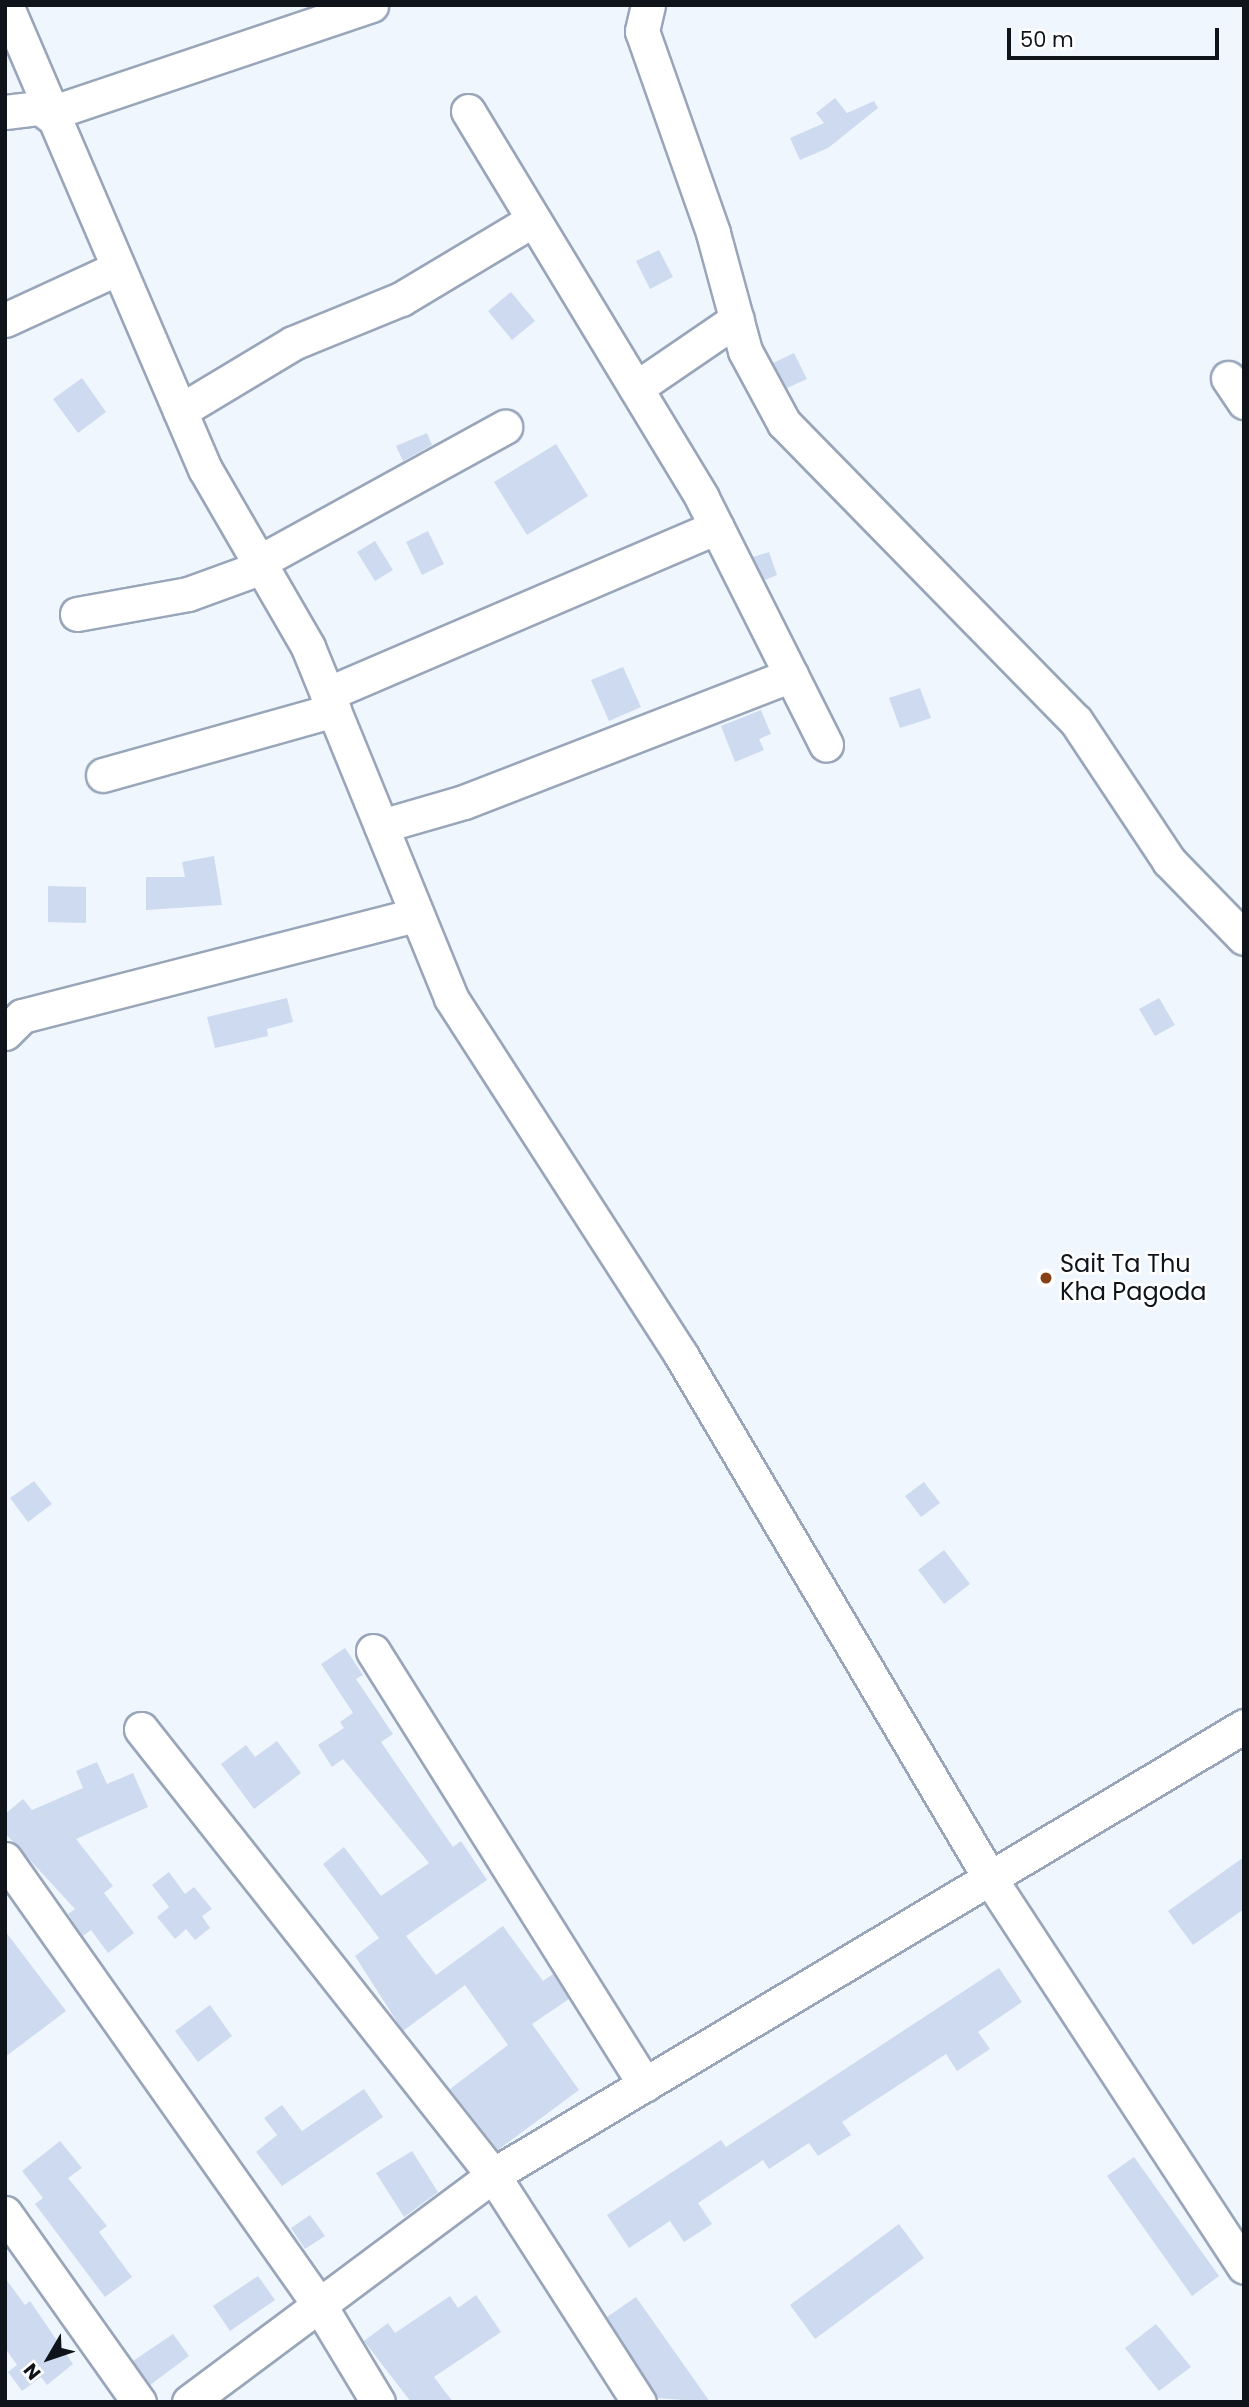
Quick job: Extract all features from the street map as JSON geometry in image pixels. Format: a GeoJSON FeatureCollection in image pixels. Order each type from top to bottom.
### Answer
{"type":"FeatureCollection","features":[{"type":"Feature","properties":{"kind":"street"},"geometry":{"type":"LineString","coordinates":[[6,5],[47,111],[180,411],[331,702],[452,998],[681,1354],[991,1880],[1244,2267]]}},
{"type":"Feature","properties":{"kind":"street"},"geometry":{"type":"LineString","coordinates":[[5,112],[47,111],[370,5]]}},
{"type":"Feature","properties":{"kind":"street"},"geometry":{"type":"LineString","coordinates":[[648,5],[642,31],[737,319],[745,351],[784,424],[1076,721],[1169,861],[1244,938]]}},
{"type":"Feature","properties":{"kind":"street"},"geometry":{"type":"LineString","coordinates":[[468,111],[717,527],[826,745]]}},
{"type":"Feature","properties":{"kind":"street"},"geometry":{"type":"LineString","coordinates":[[180,411],[293,343],[401,299],[533,220]]}},
{"type":"Feature","properties":{"kind":"street"},"geometry":{"type":"LineString","coordinates":[[5,320],[116,269]]}},
{"type":"Feature","properties":{"kind":"street"},"geometry":{"type":"LineString","coordinates":[[636,388],[737,319]]}},
{"type":"Feature","properties":{"kind":"street"},"geometry":{"type":"LineString","coordinates":[[77,614],[188,594],[261,565],[505,427]]}},
{"type":"Feature","properties":{"kind":"street"},"geometry":{"type":"LineString","coordinates":[[103,775],[331,702],[717,527]]}},
{"type":"Feature","properties":{"kind":"street"},"geometry":{"type":"LineString","coordinates":[[381,826],[464,802],[791,675]]}},
{"type":"Feature","properties":{"kind":"street"},"geometry":{"type":"LineString","coordinates":[[5,1032],[22,1016],[416,915]]}},
{"type":"Feature","properties":{"kind":"street"},"geometry":{"type":"LineString","coordinates":[[373,1651],[645,2085]]}},
{"type":"Feature","properties":{"kind":"street"},"geometry":{"type":"LineString","coordinates":[[189,2402],[493,2175],[991,1880],[1244,1726]]}},
{"type":"Feature","properties":{"kind":"street"},"geometry":{"type":"LineString","coordinates":[[141,1729],[493,2175],[639,2402]]}},
{"type":"Feature","properties":{"kind":"street"},"geometry":{"type":"LineString","coordinates":[[5,1859],[320,2305],[378,2402]]}},
{"type":"Feature","properties":{"kind":"street"},"geometry":{"type":"LineString","coordinates":[[5,2213],[139,2402]]}},
{"type":"Feature","properties":{"kind":"building"},"geometry":{"type":"Polygon","coordinates":[[[835,98],[847,113],[874,101],[878,108],[828,148],[800,160],[790,138],[824,123],[816,113],[835,98]]]}},
{"type":"Feature","properties":{"kind":"building"},"geometry":{"type":"Polygon","coordinates":[[[659,250],[673,277],[650,289],[636,261],[659,250]]]}},
{"type":"Feature","properties":{"kind":"building"},"geometry":{"type":"Polygon","coordinates":[[[511,292],[535,321],[512,340],[488,311],[511,292]]]}},
{"type":"Feature","properties":{"kind":"building"},"geometry":{"type":"Polygon","coordinates":[[[794,353],[807,379],[787,388],[773,363],[794,353]]]}},
{"type":"Feature","properties":{"kind":"building"},"geometry":{"type":"Polygon","coordinates":[[[82,378],[106,412],[78,433],[53,399],[82,378]]]}},
{"type":"Feature","properties":{"kind":"building"},"geometry":{"type":"Polygon","coordinates":[[[427,433],[432,445],[403,461],[396,446],[427,433]]]}},
{"type":"Feature","properties":{"kind":"building"},"geometry":{"type":"Polygon","coordinates":[[[556,444],[588,496],[527,535],[494,482],[556,444]]]}},
{"type":"Feature","properties":{"kind":"building"},"geometry":{"type":"Polygon","coordinates":[[[428,531],[444,564],[422,575],[406,542],[428,531]]]}},
{"type":"Feature","properties":{"kind":"building"},"geometry":{"type":"Polygon","coordinates":[[[375,541],[393,570],[375,581],[357,552],[375,541]]]}},
{"type":"Feature","properties":{"kind":"building"},"geometry":{"type":"Polygon","coordinates":[[[769,552],[777,575],[765,580],[753,557],[769,552]]]}},
{"type":"Feature","properties":{"kind":"building"},"geometry":{"type":"Polygon","coordinates":[[[623,667],[641,707],[609,721],[591,680],[623,667]]]}},
{"type":"Feature","properties":{"kind":"building"},"geometry":{"type":"Polygon","coordinates":[[[920,688],[931,718],[900,728],[889,698],[920,688]]]}},
{"type":"Feature","properties":{"kind":"building"},"geometry":{"type":"Polygon","coordinates":[[[761,710],[771,734],[759,739],[764,750],[735,762],[721,726],[761,710]]]}},
{"type":"Feature","properties":{"kind":"building"},"geometry":{"type":"Polygon","coordinates":[[[214,856],[222,905],[146,910],[146,877],[185,877],[182,862],[214,856]]]}},
{"type":"Feature","properties":{"kind":"building"},"geometry":{"type":"Polygon","coordinates":[[[48,886],[86,887],[86,923],[48,922],[48,886]]]}},
{"type":"Feature","properties":{"kind":"building"},"geometry":{"type":"Polygon","coordinates":[[[287,998],[293,1022],[267,1029],[268,1036],[215,1048],[207,1017],[287,998]]]}},
{"type":"Feature","properties":{"kind":"building"},"geometry":{"type":"Polygon","coordinates":[[[1159,998],[1175,1025],[1155,1036],[1139,1009],[1159,998]]]}},
{"type":"Feature","properties":{"kind":"building"},"geometry":{"type":"Polygon","coordinates":[[[34,1481],[52,1504],[28,1522],[10,1498],[34,1481]]]}},
{"type":"Feature","properties":{"kind":"building"},"geometry":{"type":"Polygon","coordinates":[[[924,1482],[940,1503],[921,1517],[905,1496],[924,1482]]]}},
{"type":"Feature","properties":{"kind":"building"},"geometry":{"type":"Polygon","coordinates":[[[944,1550],[970,1584],[944,1604],[918,1570],[944,1550]]]}},
{"type":"Feature","properties":{"kind":"building"},"geometry":{"type":"Polygon","coordinates":[[[345,1648],[363,1675],[356,1679],[393,1734],[381,1742],[453,1847],[461,1841],[487,1880],[406,1936],[436,1975],[503,1926],[543,1981],[553,1974],[569,1999],[532,2024],[579,2090],[498,2150],[450,2089],[508,2045],[465,1985],[403,2031],[355,1956],[379,1938],[323,1864],[344,1847],[381,1896],[429,1863],[343,1759],[332,1767],[318,1745],[344,1728],[340,1722],[353,1713],[321,1664],[345,1648]]]}},
{"type":"Feature","properties":{"kind":"building"},"geometry":{"type":"Polygon","coordinates":[[[277,1741],[301,1773],[254,1809],[221,1764],[246,1745],[255,1757],[277,1741]]]}},
{"type":"Feature","properties":{"kind":"building"},"geometry":{"type":"Polygon","coordinates":[[[97,1762],[107,1784],[133,1773],[148,1807],[76,1839],[113,1886],[104,1893],[134,1933],[108,1953],[91,1930],[83,1936],[68,1914],[75,1909],[5,1833],[5,1814],[23,1799],[32,1810],[83,1788],[76,1771],[97,1762]]]}},
{"type":"Feature","properties":{"kind":"building"},"geometry":{"type":"Polygon","coordinates":[[[1244,1857],[1244,1909],[1193,1945],[1168,1911],[1244,1857]]]}},
{"type":"Feature","properties":{"kind":"building"},"geometry":{"type":"Polygon","coordinates":[[[169,1872],[185,1894],[194,1887],[212,1909],[202,1916],[210,1928],[195,1940],[186,1929],[175,1939],[157,1917],[169,1907],[152,1885],[169,1872]]]}},
{"type":"Feature","properties":{"kind":"building"},"geometry":{"type":"Polygon","coordinates":[[[5,1931],[66,2011],[5,2057],[5,1931]]]}},
{"type":"Feature","properties":{"kind":"building"},"geometry":{"type":"Polygon","coordinates":[[[999,1968],[1022,2002],[978,2032],[990,2049],[957,2071],[946,2054],[842,2122],[851,2135],[818,2156],[809,2143],[769,2169],[763,2160],[698,2203],[712,2224],[684,2242],[670,2221],[629,2248],[607,2215],[721,2140],[726,2147],[999,1968]]]}},
{"type":"Feature","properties":{"kind":"building"},"geometry":{"type":"Polygon","coordinates":[[[210,2005],[232,2036],[198,2062],[175,2031],[210,2005]]]}},
{"type":"Feature","properties":{"kind":"building"},"geometry":{"type":"Polygon","coordinates":[[[364,2089],[383,2117],[282,2186],[256,2152],[277,2135],[264,2118],[282,2105],[302,2131],[364,2089]]]}},
{"type":"Feature","properties":{"kind":"building"},"geometry":{"type":"Polygon","coordinates":[[[60,2141],[82,2168],[68,2178],[107,2226],[99,2232],[132,2277],[105,2297],[35,2204],[43,2198],[22,2171],[60,2141]]]}},
{"type":"Feature","properties":{"kind":"building"},"geometry":{"type":"Polygon","coordinates":[[[412,2151],[438,2192],[404,2217],[376,2173],[412,2151]]]}},
{"type":"Feature","properties":{"kind":"building"},"geometry":{"type":"Polygon","coordinates":[[[1134,2157],[1219,2276],[1192,2296],[1107,2176],[1134,2157]]]}},
{"type":"Feature","properties":{"kind":"building"},"geometry":{"type":"Polygon","coordinates":[[[310,2215],[325,2236],[305,2249],[291,2228],[310,2215]]]}},
{"type":"Feature","properties":{"kind":"building"},"geometry":{"type":"Polygon","coordinates":[[[899,2224],[924,2258],[815,2339],[790,2305],[899,2224]]]}},
{"type":"Feature","properties":{"kind":"building"},"geometry":{"type":"Polygon","coordinates":[[[258,2276],[275,2300],[230,2331],[213,2306],[258,2276]]]}},
{"type":"Feature","properties":{"kind":"building"},"geometry":{"type":"Polygon","coordinates":[[[5,2278],[25,2305],[30,2301],[73,2364],[47,2385],[41,2377],[22,2391],[8,2372],[17,2365],[5,2348],[5,2278]]]}},
{"type":"Feature","properties":{"kind":"building"},"geometry":{"type":"Polygon","coordinates":[[[476,2295],[501,2332],[434,2377],[453,2402],[411,2402],[364,2341],[388,2323],[395,2333],[450,2296],[458,2308],[476,2295]]]}},
{"type":"Feature","properties":{"kind":"building"},"geometry":{"type":"Polygon","coordinates":[[[636,2297],[710,2402],[657,2398],[607,2317],[636,2297]]]}},
{"type":"Feature","properties":{"kind":"building"},"geometry":{"type":"Polygon","coordinates":[[[1156,2324],[1191,2367],[1159,2391],[1125,2348],[1156,2324]]]}},
{"type":"Feature","properties":{"kind":"building"},"geometry":{"type":"Polygon","coordinates":[[[173,2334],[189,2356],[150,2385],[133,2361],[173,2334]]]}},
{"type":"Feature","properties":{"kind":"place","name":"Sait Ta Thu Kha Pagoda"},"geometry":{"type":"Point","coordinates":[1046,1278]}}]}
